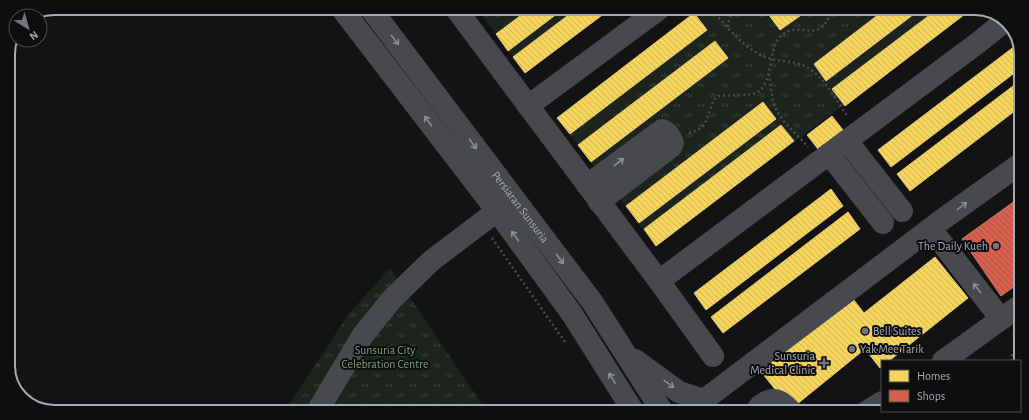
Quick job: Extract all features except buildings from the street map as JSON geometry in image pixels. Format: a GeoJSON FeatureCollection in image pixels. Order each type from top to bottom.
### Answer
{"type":"FeatureCollection","features":[{"type":"Feature","properties":{"kind":"street","name":"Persiaran Sunsuria"},"geometry":{"type":"LineString","coordinates":[[346,15],[489,217],[572,314],[629,405]]}},
{"type":"Feature","properties":{"kind":"street","name":"Persiaran Sunsuria"},"geometry":{"type":"LineString","coordinates":[[376,15],[593,303],[658,405]]}},
{"type":"Feature","properties":{"kind":"street"},"geometry":{"type":"LineString","coordinates":[[460,15],[659,281],[713,356]]}},
{"type":"Feature","properties":{"kind":"street"},"geometry":{"type":"LineString","coordinates":[[528,106],[651,15]]}},
{"type":"Feature","properties":{"kind":"street"},"geometry":{"type":"LineString","coordinates":[[659,281],[1001,24]]}},
{"type":"Feature","properties":{"kind":"street"},"geometry":{"type":"LineString","coordinates":[[593,193],[662,130],[666,132],[672,140]]}},
{"type":"Feature","properties":{"kind":"street"},"geometry":{"type":"LineString","coordinates":[[853,136],[902,211]]}},
{"type":"Feature","properties":{"kind":"street"},"geometry":{"type":"LineString","coordinates":[[824,157],[883,224]]}},
{"type":"Feature","properties":{"kind":"street"},"geometry":{"type":"LineString","coordinates":[[707,405],[931,229],[1014,168]]}},
{"type":"Feature","properties":{"kind":"street"},"geometry":{"type":"LineString","coordinates":[[321,405],[363,335],[392,299],[431,261],[489,217]]}},
{"type":"Feature","properties":{"kind":"street"},"geometry":{"type":"LineString","coordinates":[[931,229],[1010,313],[944,360]]}},
{"type":"Feature","properties":{"kind":"street"},"geometry":{"type":"LineString","coordinates":[[626,353],[680,392],[704,405]]}},
{"type":"Feature","properties":{"kind":"street"},"geometry":{"type":"LineString","coordinates":[[760,405],[770,399],[777,400],[783,405]]}},
{"type":"Feature","properties":{"kind":"path"},"geometry":{"type":"LineString","coordinates":[[483,18],[487,15]]}},
{"type":"Feature","properties":{"kind":"path"},"geometry":{"type":"LineString","coordinates":[[716,15],[745,44],[767,57],[805,66],[811,70],[821,80],[853,136]]}},
{"type":"Feature","properties":{"kind":"path"},"geometry":{"type":"LineString","coordinates":[[728,28],[731,15]]}},
{"type":"Feature","properties":{"kind":"path"},"geometry":{"type":"LineString","coordinates":[[672,140],[684,134],[698,131],[704,126],[714,99],[719,96],[757,93],[762,89],[769,73],[778,39],[790,30],[799,29],[815,31],[822,27],[830,15]]}},
{"type":"Feature","properties":{"kind":"path"},"geometry":{"type":"LineString","coordinates":[[769,73],[776,110],[788,126],[824,157]]}},
{"type":"Feature","properties":{"kind":"path"},"geometry":{"type":"LineString","coordinates":[[489,217],[566,343]]}},
{"type":"Feature","properties":{"kind":"green space"},"geometry":{"type":"Polygon","coordinates":[[[482,15],[602,15],[525,73],[482,15]]]}},
{"type":"Feature","properties":{"kind":"green space"},"geometry":{"type":"Polygon","coordinates":[[[693,15],[964,15],[656,246],[557,118],[693,15]]]}},
{"type":"Feature","properties":{"kind":"green space","name":"Sunsuria City Celebration Centre"},"geometry":{"type":"Polygon","coordinates":[[[390,268],[483,405],[289,405],[348,315],[390,268]]]}},
{"type":"Feature","properties":{"kind":"place","name":"The Daily Kueh"},"geometry":{"type":"Point","coordinates":[996,246]}},
{"type":"Feature","properties":{"kind":"place","name":"Bell Suites"},"geometry":{"type":"Point","coordinates":[865,331]}},
{"type":"Feature","properties":{"kind":"place","name":"Yak Mee Tarik"},"geometry":{"type":"Point","coordinates":[852,349]}},
{"type":"Feature","properties":{"kind":"place","name":"Sunsuria Medical Clinic"},"geometry":{"type":"Point","coordinates":[824,363]}}]}
